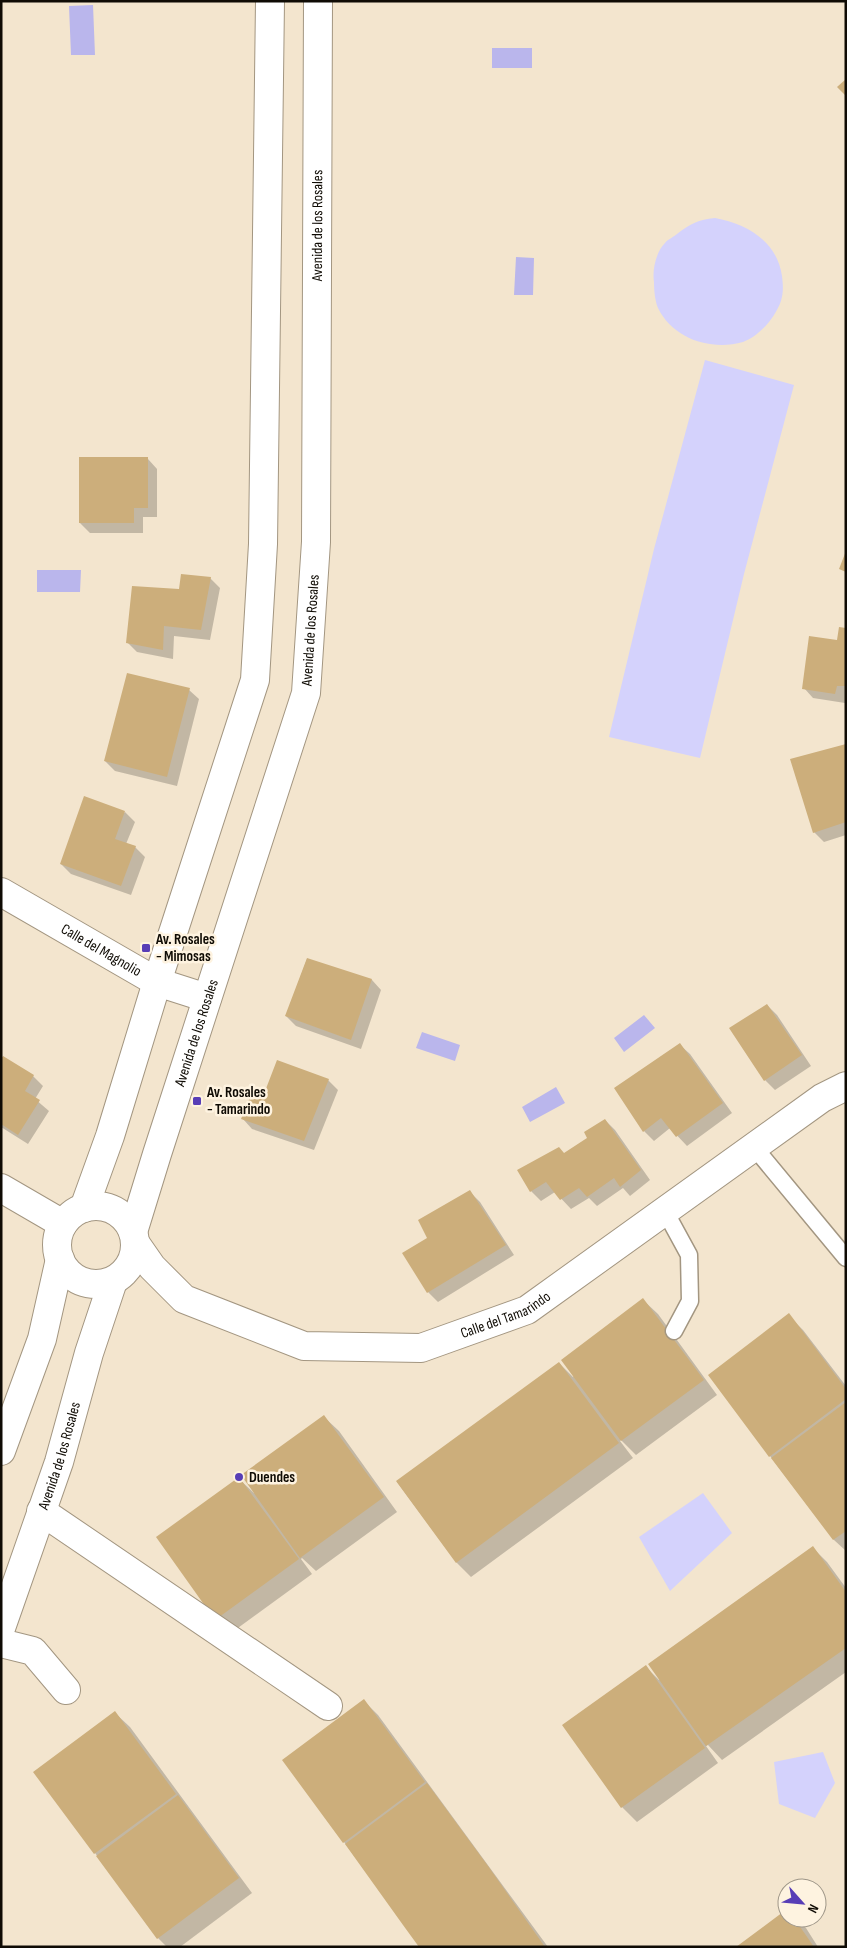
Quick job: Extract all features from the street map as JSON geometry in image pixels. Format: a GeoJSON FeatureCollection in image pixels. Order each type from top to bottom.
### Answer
{"type":"FeatureCollection","features":[{"type":"Feature","properties":{"kind":"street"},"geometry":{"type":"LineString","coordinates":[[84,1208],[110,1136],[157,982],[255,680],[263,544],[270,1]]}},
{"type":"Feature","properties":{"kind":"street","name":"Avenida de los Rosales"},"geometry":{"type":"LineString","coordinates":[[134,1238],[207,998],[306,693],[316,542],[318,1]]}},
{"type":"Feature","properties":{"kind":"street","name":"Calle del Magnolio"},"geometry":{"type":"LineString","coordinates":[[1,892],[157,982],[207,998]]}},
{"type":"Feature","properties":{"kind":"street","name":"Calle del Tamarindo"},"geometry":{"type":"LineString","coordinates":[[134,1238],[152,1267],[184,1299],[304,1346],[422,1348],[527,1310],[822,1098],[846,1086]]}},
{"type":"Feature","properties":{"kind":"street"},"geometry":{"type":"LineString","coordinates":[[1,1188],[63,1224]]}},
{"type":"Feature","properties":{"kind":"street"},"geometry":{"type":"LineString","coordinates":[[102,1207],[119,1213],[128,1222],[134,1238],[134,1256],[130,1266],[113,1281],[100,1284],[88,1283],[75,1278],[66,1270],[60,1259],[58,1236],[63,1224],[69,1217],[84,1208],[102,1207]]}},
{"type":"Feature","properties":{"kind":"street"},"geometry":{"type":"LineString","coordinates":[[1,1450],[42,1339],[60,1259]]}},
{"type":"Feature","properties":{"kind":"street","name":"Avenida de los Rosales"},"geometry":{"type":"LineString","coordinates":[[1,1628],[58,1462],[89,1353],[113,1281]]}},
{"type":"Feature","properties":{"kind":"street"},"geometry":{"type":"LineString","coordinates":[[42,1511],[328,1706]]}},
{"type":"Feature","properties":{"kind":"street"},"geometry":{"type":"LineString","coordinates":[[1,1644],[33,1651],[66,1690]]}},
{"type":"Feature","properties":{"kind":"lane"},"geometry":{"type":"LineString","coordinates":[[754,1147],[846,1258]]}},
{"type":"Feature","properties":{"kind":"lane"},"geometry":{"type":"LineString","coordinates":[[665,1211],[689,1255],[690,1301],[674,1331]]}},
{"type":"Feature","properties":{"kind":"shaded area"},"geometry":{"type":"Polygon","coordinates":[[[93,5],[95,55],[71,55],[69,6],[93,5]]]}},
{"type":"Feature","properties":{"kind":"shaded area"},"geometry":{"type":"Polygon","coordinates":[[[492,48],[532,48],[532,68],[492,68],[492,48]]]}},
{"type":"Feature","properties":{"kind":"shaded area"},"geometry":{"type":"Polygon","coordinates":[[[715,218],[738,225],[759,236],[774,253],[782,276],[782,296],[771,319],[761,331],[743,342],[718,345],[694,340],[683,335],[665,319],[656,302],[654,267],[662,247],[668,240],[691,225],[699,221],[715,218]]]}},
{"type":"Feature","properties":{"kind":"shaded area"},"geometry":{"type":"Polygon","coordinates":[[[516,257],[534,258],[533,295],[514,295],[516,257]]]}},
{"type":"Feature","properties":{"kind":"shaded area"},"geometry":{"type":"Polygon","coordinates":[[[705,360],[794,385],[744,574],[700,758],[609,737],[654,549],[705,360]]]}},
{"type":"Feature","properties":{"kind":"shaded area"},"geometry":{"type":"Polygon","coordinates":[[[37,570],[81,570],[80,592],[37,592],[37,570]]]}},
{"type":"Feature","properties":{"kind":"shaded area"},"geometry":{"type":"Polygon","coordinates":[[[644,1015],[655,1028],[624,1052],[614,1038],[644,1015]]]}},
{"type":"Feature","properties":{"kind":"shaded area"},"geometry":{"type":"Polygon","coordinates":[[[422,1032],[460,1045],[455,1061],[416,1048],[422,1032]]]}},
{"type":"Feature","properties":{"kind":"shaded area"},"geometry":{"type":"Polygon","coordinates":[[[556,1087],[565,1103],[530,1122],[522,1107],[556,1087]]]}},
{"type":"Feature","properties":{"kind":"shaded area"},"geometry":{"type":"Polygon","coordinates":[[[703,1493],[732,1533],[670,1591],[639,1537],[703,1493]]]}},
{"type":"Feature","properties":{"kind":"shaded area"},"geometry":{"type":"Polygon","coordinates":[[[823,1752],[835,1783],[815,1818],[779,1804],[774,1762],[823,1752]]]}},
{"type":"Feature","properties":{"kind":"building"},"geometry":{"type":"Polygon","coordinates":[[[846,79],[846,96],[837,87],[846,79]]]}},
{"type":"Feature","properties":{"kind":"building"},"geometry":{"type":"Polygon","coordinates":[[[79,457],[148,457],[148,508],[134,508],[134,523],[79,523],[79,457]]]}},
{"type":"Feature","properties":{"kind":"building"},"geometry":{"type":"Polygon","coordinates":[[[846,551],[846,572],[839,569],[846,551]]]}},
{"type":"Feature","properties":{"kind":"building"},"geometry":{"type":"Polygon","coordinates":[[[181,574],[211,577],[201,630],[164,626],[163,650],[126,643],[132,586],[179,589],[181,574]]]}},
{"type":"Feature","properties":{"kind":"building"},"geometry":{"type":"Polygon","coordinates":[[[839,627],[846,628],[846,686],[837,686],[835,694],[802,689],[809,636],[837,640],[839,627]]]}},
{"type":"Feature","properties":{"kind":"building"},"geometry":{"type":"Polygon","coordinates":[[[127,673],[190,688],[167,777],[104,761],[127,673]]]}},
{"type":"Feature","properties":{"kind":"building"},"geometry":{"type":"Polygon","coordinates":[[[846,744],[846,822],[813,833],[790,759],[846,744]]]}},
{"type":"Feature","properties":{"kind":"building"},"geometry":{"type":"Polygon","coordinates":[[[84,796],[125,811],[115,839],[136,846],[121,886],[60,864],[84,796]]]}},
{"type":"Feature","properties":{"kind":"building"},"geometry":{"type":"Polygon","coordinates":[[[307,958],[372,979],[351,1040],[285,1016],[307,958]]]}},
{"type":"Feature","properties":{"kind":"building"},"geometry":{"type":"Polygon","coordinates":[[[767,1004],[802,1055],[764,1081],[729,1028],[767,1004]]]}},
{"type":"Feature","properties":{"kind":"building"},"geometry":{"type":"Polygon","coordinates":[[[680,1043],[723,1103],[676,1137],[661,1118],[643,1132],[614,1088],[680,1043]]]}},
{"type":"Feature","properties":{"kind":"building"},"geometry":{"type":"Polygon","coordinates":[[[3,1056],[34,1075],[25,1091],[40,1100],[18,1135],[1,1124],[1,1059],[3,1056]]]}},
{"type":"Feature","properties":{"kind":"building"},"geometry":{"type":"Polygon","coordinates":[[[277,1060],[329,1079],[304,1141],[241,1119],[250,1097],[262,1099],[277,1060]]]}},
{"type":"Feature","properties":{"kind":"building"},"geometry":{"type":"Polygon","coordinates":[[[605,1119],[641,1170],[620,1187],[614,1178],[587,1197],[579,1188],[560,1200],[546,1182],[530,1192],[517,1170],[559,1147],[564,1153],[587,1138],[584,1132],[605,1119]]]}},
{"type":"Feature","properties":{"kind":"building"},"geometry":{"type":"Polygon","coordinates":[[[470,1190],[506,1245],[427,1293],[402,1253],[427,1238],[418,1220],[470,1190]]]}},
{"type":"Feature","properties":{"kind":"building"},"geometry":{"type":"Polygon","coordinates":[[[643,1298],[704,1380],[621,1441],[561,1360],[643,1298]]]}},
{"type":"Feature","properties":{"kind":"building"},"geometry":{"type":"Polygon","coordinates":[[[789,1313],[846,1389],[846,1399],[769,1457],[708,1375],[789,1313]]]}},
{"type":"Feature","properties":{"kind":"building"},"geometry":{"type":"Polygon","coordinates":[[[559,1362],[619,1443],[456,1563],[396,1481],[559,1362]]]}},
{"type":"Feature","properties":{"kind":"building"},"geometry":{"type":"Polygon","coordinates":[[[846,1402],[846,1531],[833,1540],[771,1458],[846,1402]]]}},
{"type":"Feature","properties":{"kind":"building"},"geometry":{"type":"Polygon","coordinates":[[[324,1415],[384,1497],[300,1558],[241,1475],[324,1415]]]}},
{"type":"Feature","properties":{"kind":"building"},"geometry":{"type":"Polygon","coordinates":[[[239,1477],[299,1559],[215,1620],[156,1537],[239,1477]]]}},
{"type":"Feature","properties":{"kind":"building"},"geometry":{"type":"Polygon","coordinates":[[[813,1546],[846,1592],[846,1648],[706,1746],[648,1664],[813,1546]]]}},
{"type":"Feature","properties":{"kind":"building"},"geometry":{"type":"Polygon","coordinates":[[[646,1665],[705,1748],[621,1808],[562,1725],[646,1665]]]}},
{"type":"Feature","properties":{"kind":"building"},"geometry":{"type":"Polygon","coordinates":[[[364,1699],[425,1782],[343,1843],[282,1760],[364,1699]]]}},
{"type":"Feature","properties":{"kind":"building"},"geometry":{"type":"Polygon","coordinates":[[[115,1711],[176,1794],[94,1854],[33,1772],[115,1711]]]}},
{"type":"Feature","properties":{"kind":"building"},"geometry":{"type":"Polygon","coordinates":[[[427,1783],[545,1947],[419,1947],[403,1925],[345,1844],[427,1783]]]}},
{"type":"Feature","properties":{"kind":"building"},"geometry":{"type":"Polygon","coordinates":[[[178,1795],[239,1878],[157,1939],[96,1856],[178,1795]]]}},
{"type":"Feature","properties":{"kind":"building"},"geometry":{"type":"Polygon","coordinates":[[[777,1916],[777,1928],[801,1928],[814,1947],[736,1947],[777,1916]]]}},
{"type":"Feature","properties":{"kind":"place","name":"Av. Rosales - Mimosas"},"geometry":{"type":"Point","coordinates":[146,948]}},
{"type":"Feature","properties":{"kind":"place","name":"Av. Rosales - Tamarindo"},"geometry":{"type":"Point","coordinates":[197,1101]}},
{"type":"Feature","properties":{"kind":"place","name":"Duendes"},"geometry":{"type":"Point","coordinates":[239,1477]}}]}
